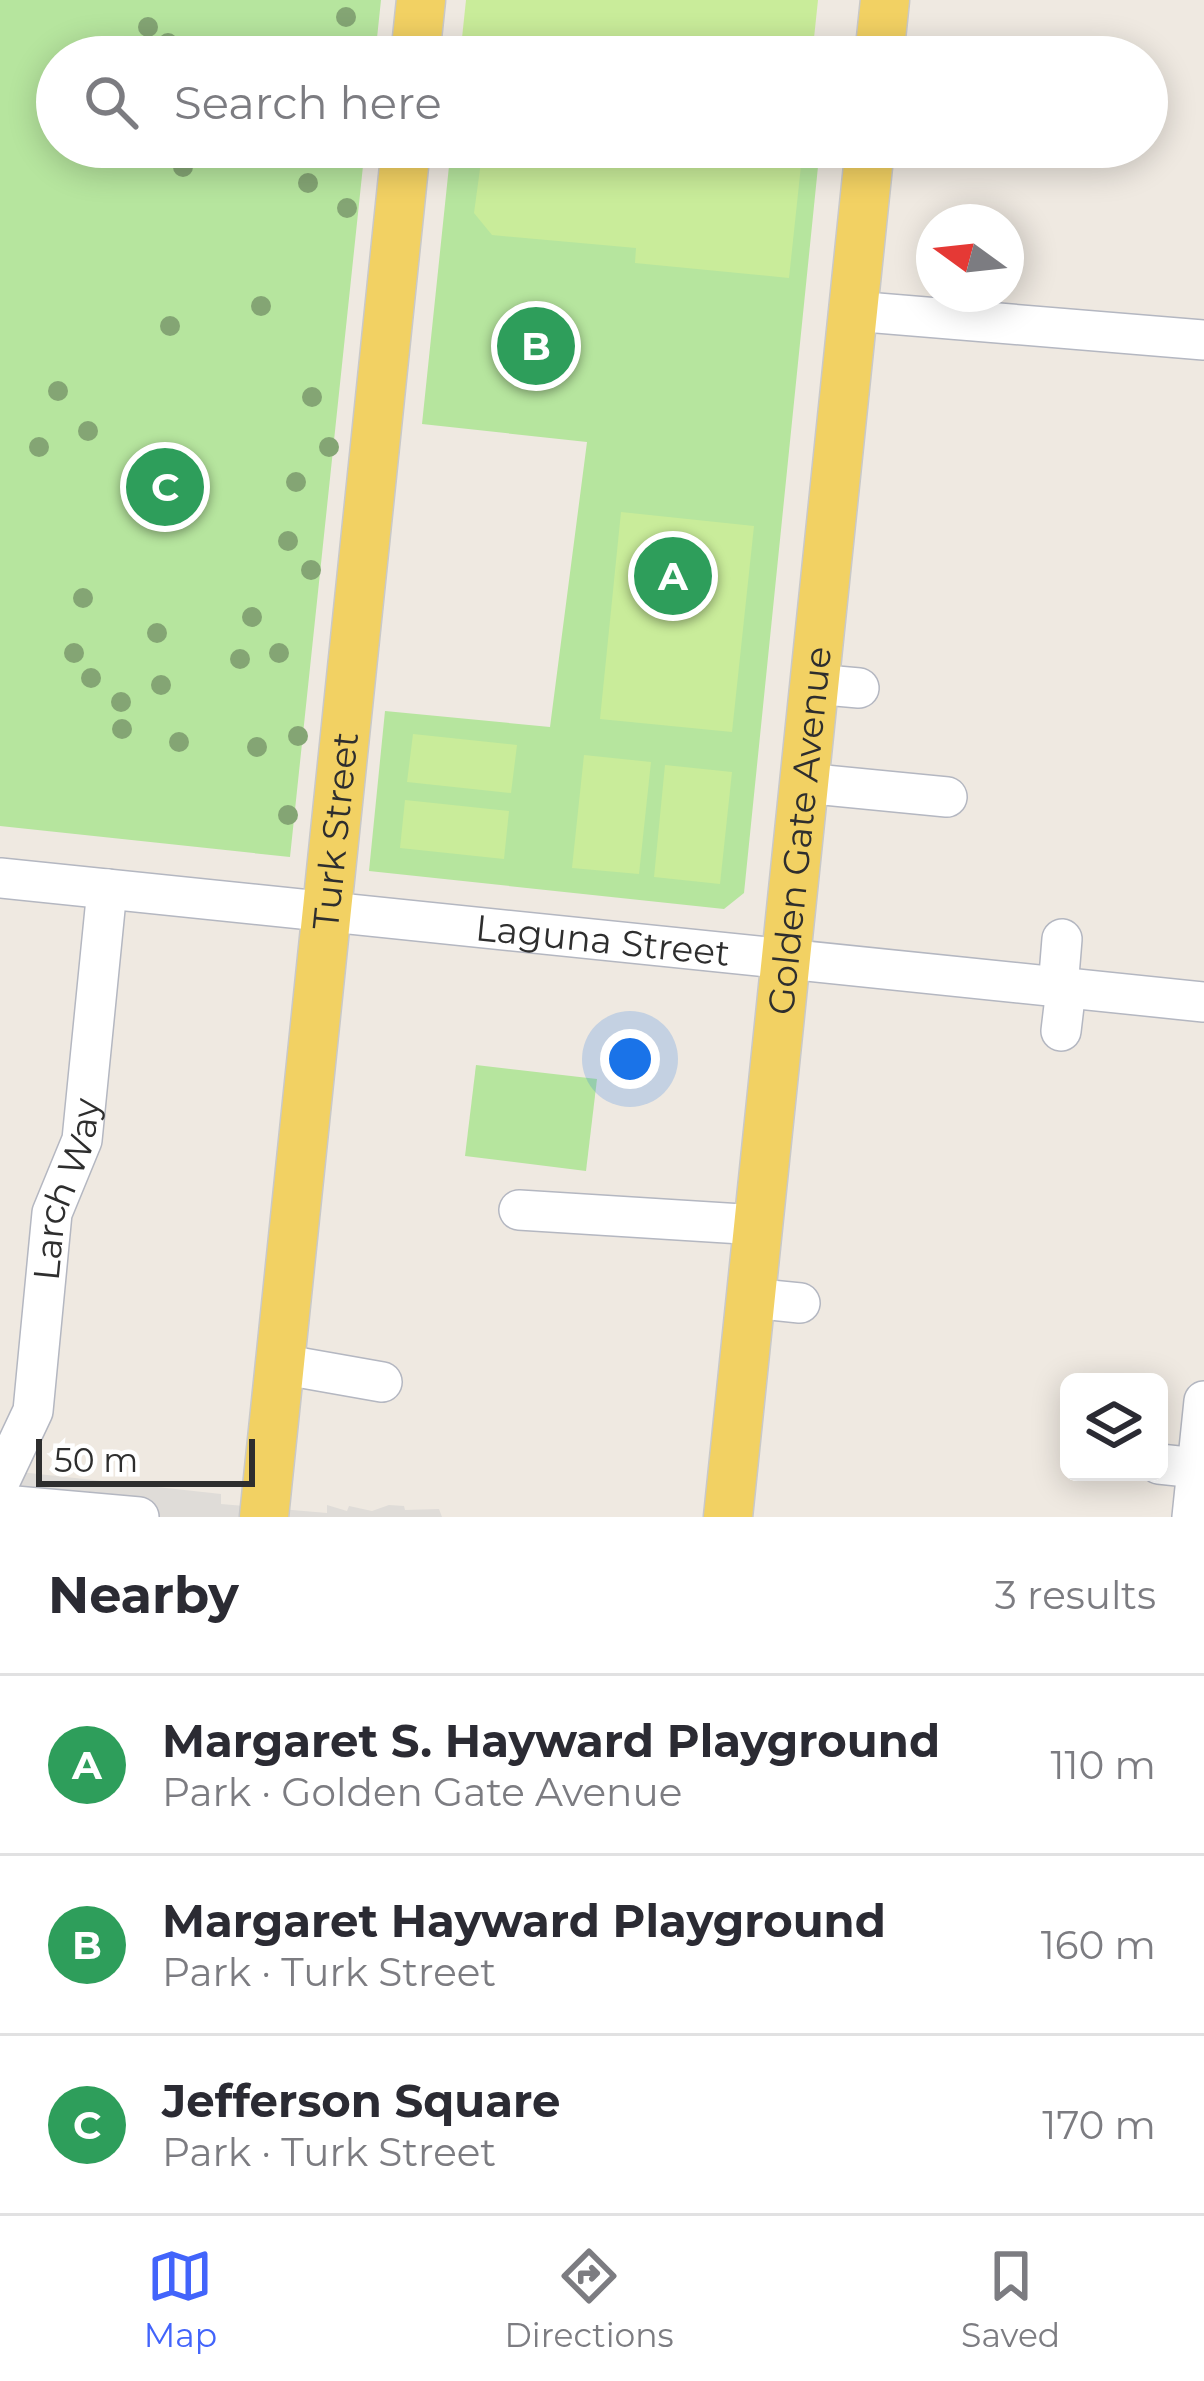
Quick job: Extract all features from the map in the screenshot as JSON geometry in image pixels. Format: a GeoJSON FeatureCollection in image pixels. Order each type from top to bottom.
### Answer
{"type":"FeatureCollection","features":[{"type":"Feature","properties":{"kind":"main road"},"geometry":{"type":"LineString","coordinates":[[417,36],[421,0]]}},
{"type":"Feature","properties":{"kind":"main road"},"geometry":{"type":"LineString","coordinates":[[881,36],[885,0]]}},
{"type":"Feature","properties":{"kind":"main road","name":"Turk Street"},"geometry":{"type":"LineString","coordinates":[[264,1517],[404,168]]}},
{"type":"Feature","properties":{"kind":"main road","name":"Golden Gate Avenue"},"geometry":{"type":"LineString","coordinates":[[728,1517],[804,783],[836,686],[853,311],[868,168]]}},
{"type":"Feature","properties":{"kind":"street"},"geometry":{"type":"LineString","coordinates":[[853,311],[1204,340]]}},
{"type":"Feature","properties":{"kind":"street"},"geometry":{"type":"LineString","coordinates":[[804,783],[946,797]]}},
{"type":"Feature","properties":{"kind":"street","name":"Laguna Street"},"geometry":{"type":"LineString","coordinates":[[0,878],[1204,1003]]}},
{"type":"Feature","properties":{"kind":"street","name":"Larch Way"},"geometry":{"type":"LineString","coordinates":[[0,1481],[33,1411],[52,1213],[82,1140],[107,890]]}},
{"type":"Feature","properties":{"kind":"street"},"geometry":{"type":"LineString","coordinates":[[1061,1031],[1062,939]]}},
{"type":"Feature","properties":{"kind":"street"},"geometry":{"type":"LineString","coordinates":[[519,1210],[758,1225]]}},
{"type":"Feature","properties":{"kind":"street"},"geometry":{"type":"LineString","coordinates":[[751,1298],[800,1303]]}},
{"type":"Feature","properties":{"kind":"street"},"geometry":{"type":"LineString","coordinates":[[280,1364],[382,1382]]}},
{"type":"Feature","properties":{"kind":"street"},"geometry":{"type":"LineString","coordinates":[[1192,1517],[1178,1466],[1204,1401]]}},
{"type":"Feature","properties":{"kind":"street"},"geometry":{"type":"LineString","coordinates":[[14,1517],[15,1506],[139,1517]]}},
{"type":"Feature","properties":{"kind":"green space"},"geometry":{"type":"Polygon","coordinates":[[[0,0],[381,0],[377,36],[36,36],[36,168],[363,168],[290,857],[0,826],[0,0]]]}},
{"type":"Feature","properties":{"kind":"green space"},"geometry":{"type":"Polygon","coordinates":[[[466,0],[818,0],[814,36],[462,36],[466,0]]]}},
{"type":"Feature","properties":{"kind":"green space"},"geometry":{"type":"Polygon","coordinates":[[[449,168],[818,168],[744,893],[724,909],[369,871],[385,711],[550,727],[587,442],[422,424],[449,168]]]}},
{"type":"Feature","properties":{"kind":"green space"},"geometry":{"type":"Polygon","coordinates":[[[480,168],[801,168],[789,278],[635,263],[636,248],[492,235],[474,213],[480,168]]]}},
{"type":"Feature","properties":{"kind":"green space"},"geometry":{"type":"Polygon","coordinates":[[[621,512],[754,526],[732,732],[600,719],[621,512]]]}},
{"type":"Feature","properties":{"kind":"green space"},"geometry":{"type":"Polygon","coordinates":[[[413,734],[517,745],[511,793],[407,782],[413,734]]]}},
{"type":"Feature","properties":{"kind":"green space"},"geometry":{"type":"Polygon","coordinates":[[[584,755],[651,762],[639,874],[572,868],[584,755]]]}},
{"type":"Feature","properties":{"kind":"green space"},"geometry":{"type":"Polygon","coordinates":[[[665,765],[732,772],[720,884],[654,877],[665,765]]]}},
{"type":"Feature","properties":{"kind":"green space"},"geometry":{"type":"Polygon","coordinates":[[[405,800],[509,811],[504,859],[400,848],[405,800]]]}},
{"type":"Feature","properties":{"kind":"green space"},"geometry":{"type":"Polygon","coordinates":[[[476,1065],[597,1079],[586,1171],[465,1156],[476,1065]]]}},
{"type":"Feature","properties":{"kind":"shaded area"},"geometry":{"type":"Polygon","coordinates":[[[20,1472],[221,1494],[221,1504],[327,1513],[327,1505],[372,1511],[389,1505],[405,1510],[439,1509],[442,1517],[20,1517],[13,1479],[20,1472]]]}},
{"type":"Feature","properties":{"kind":"place","name":"Margaret Hayward Playground"},"geometry":{"type":"Point","coordinates":[536,346]}},
{"type":"Feature","properties":{"kind":"place","name":"Jefferson Square"},"geometry":{"type":"Point","coordinates":[165,487]}},
{"type":"Feature","properties":{"kind":"place","name":"Margaret S. Hayward Playground"},"geometry":{"type":"Point","coordinates":[673,576]}}]}
